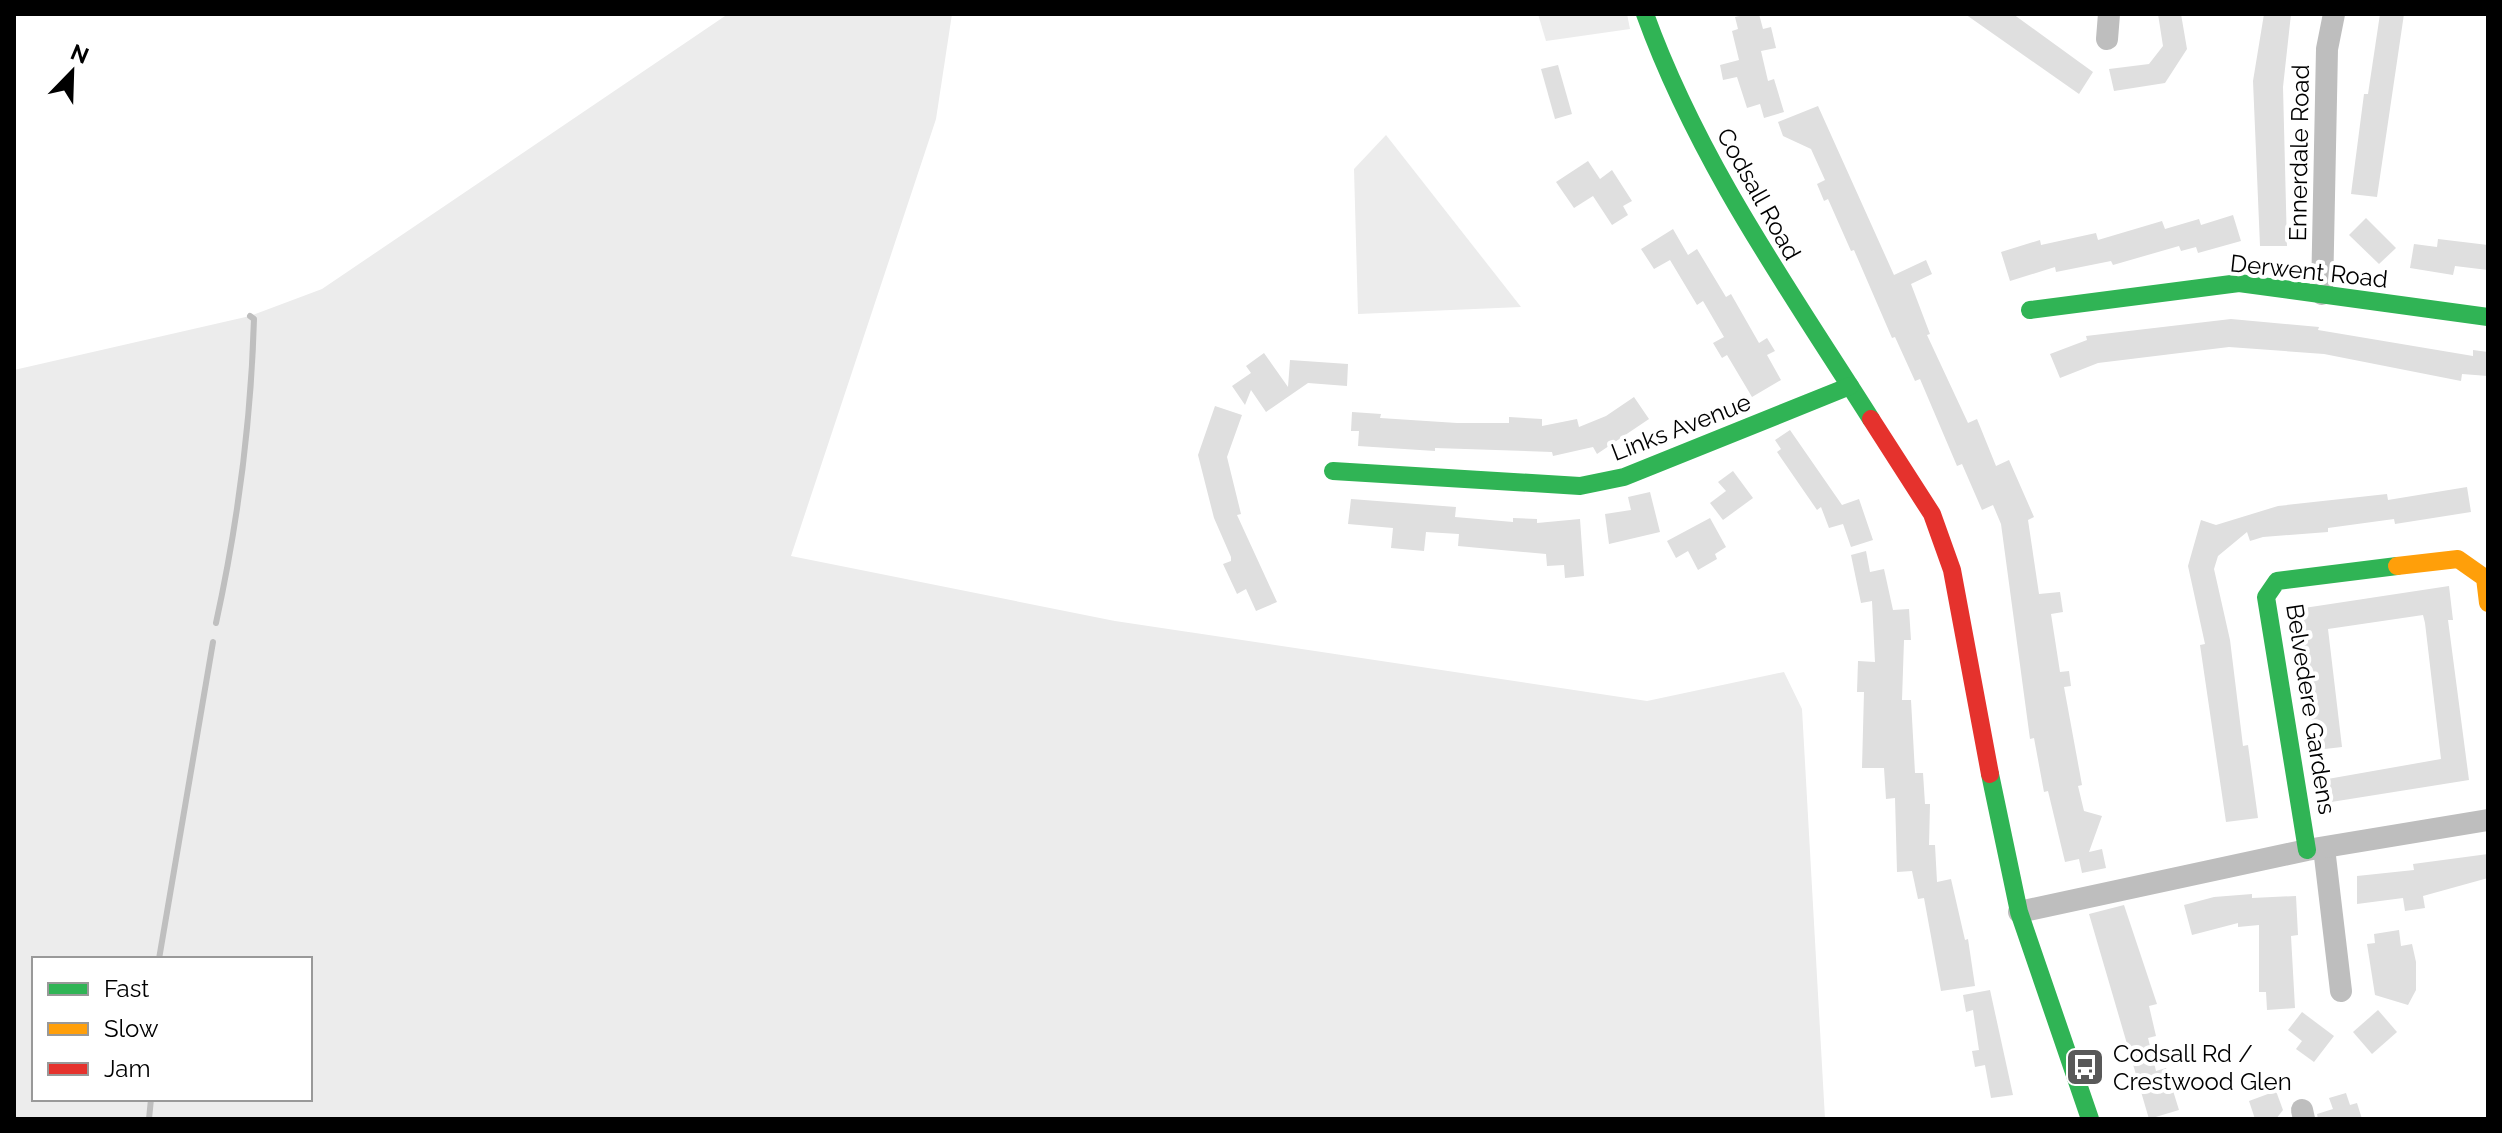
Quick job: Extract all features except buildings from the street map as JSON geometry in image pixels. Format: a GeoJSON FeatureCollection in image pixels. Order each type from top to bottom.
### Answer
{"type":"FeatureCollection","features":[{"type":"Feature","properties":{"kind":"street","name":"Codsall Road"},"geometry":{"type":"LineString","coordinates":[[1645,14],[1665,69],[1729,196],[1932,514],[1952,570],[2019,912],[2090,1119]]}},
{"type":"Feature","properties":{"kind":"street"},"geometry":{"type":"LineString","coordinates":[[2107,39],[2109,14]]}},
{"type":"Feature","properties":{"kind":"street","name":"Ennerdale Road"},"geometry":{"type":"LineString","coordinates":[[2322,294],[2327,49],[2334,14]]}},
{"type":"Feature","properties":{"kind":"street","name":"Derwent Road"},"geometry":{"type":"LineString","coordinates":[[2030,310],[2239,283],[2488,317]]}},
{"type":"Feature","properties":{"kind":"street","name":"Links Avenue"},"geometry":{"type":"LineString","coordinates":[[1333,471],[1580,486],[1624,477],[1850,386]]}},
{"type":"Feature","properties":{"kind":"street","name":"Belvedere Gardens"},"geometry":{"type":"LineString","coordinates":[[2316,849],[2266,597],[2269,589],[2277,581],[2458,559],[2485,578],[2488,603]]}},
{"type":"Feature","properties":{"kind":"street","name":"Belvedere Gardens"},"geometry":{"type":"LineString","coordinates":[[2019,912],[2316,849],[2488,820]]}},
{"type":"Feature","properties":{"kind":"street"},"geometry":{"type":"LineString","coordinates":[[2316,849],[2341,991]]}},
{"type":"Feature","properties":{"kind":"shaded area"},"geometry":{"type":"Polygon","coordinates":[[[728,14],[952,14],[936,119],[791,556],[1115,621],[1647,701],[1784,672],[1802,709],[1825,1119],[14,1119],[14,370],[250,316],[322,289],[728,14]]]}},
{"type":"Feature","properties":{"kind":"shaded area"},"geometry":{"type":"Polygon","coordinates":[[[1538,14],[1627,14],[1630,29],[1546,41],[1538,14]]]}},
{"type":"Feature","properties":{"kind":"shaded area"},"geometry":{"type":"Polygon","coordinates":[[[1386,135],[1521,307],[1358,314],[1354,169],[1386,135]]]}},
{"type":"Feature","properties":{"kind":"waterway"},"geometry":{"type":"LineString","coordinates":[[216,623],[231,548],[246,434],[254,319],[250,316]]}},
{"type":"Feature","properties":{"kind":"waterway"},"geometry":{"type":"LineString","coordinates":[[159,957],[213,642]]}},
{"type":"Feature","properties":{"kind":"waterway"},"geometry":{"type":"LineString","coordinates":[[149,1119],[151,1101]]}},
{"type":"Feature","properties":{"kind":"traffic: fast"},"geometry":{"type":"LineString","coordinates":[[1645,14],[1691,121],[1718,172],[1777,272],[1871,419]]}},
{"type":"Feature","properties":{"kind":"traffic: fast"},"geometry":{"type":"LineString","coordinates":[[2030,310],[2239,283],[2488,317]]}},
{"type":"Feature","properties":{"kind":"traffic: fast"},"geometry":{"type":"LineString","coordinates":[[1333,471],[1580,486],[1624,477],[1850,386]]}},
{"type":"Feature","properties":{"kind":"traffic: fast"},"geometry":{"type":"LineString","coordinates":[[2307,850],[2266,597],[2277,581],[2397,566]]}},
{"type":"Feature","properties":{"kind":"traffic: fast"},"geometry":{"type":"LineString","coordinates":[[1990,774],[2019,912],[2090,1119]]}},
{"type":"Feature","properties":{"kind":"traffic: slow"},"geometry":{"type":"LineString","coordinates":[[2397,566],[2458,559],[2485,578],[2488,603]]}},
{"type":"Feature","properties":{"kind":"traffic: jam"},"geometry":{"type":"LineString","coordinates":[[1871,419],[1932,514],[1952,570],[1990,774]]}},
{"type":"Feature","properties":{"kind":"place","name":"Codsall Rd / Crestwood Glen"},"geometry":{"type":"Point","coordinates":[2085,1067]}}]}
